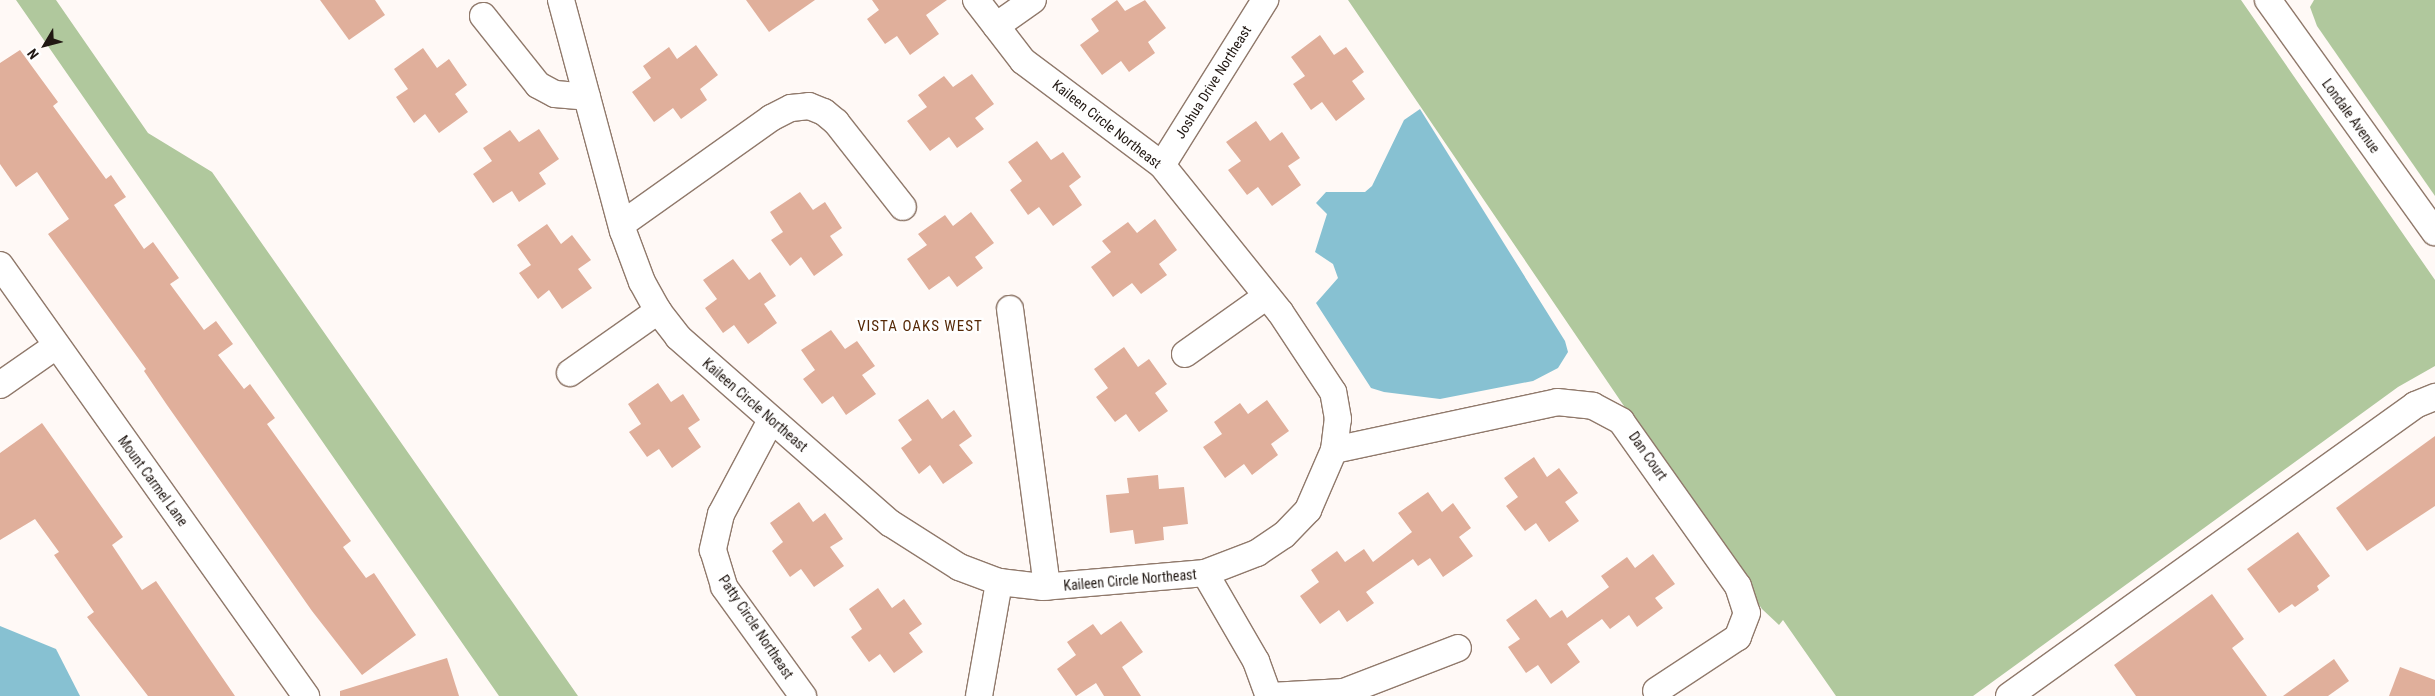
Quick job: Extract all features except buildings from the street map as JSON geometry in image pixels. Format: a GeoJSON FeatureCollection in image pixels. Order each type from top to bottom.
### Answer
{"type":"FeatureCollection","features":[{"type":"Feature","properties":{"kind":"street","name":"Kaileen Circle Northeast"},"geometry":{"type":"LineString","coordinates":[[561,0],[622,224],[642,282],[658,311],[678,337],[890,523],[959,567],[999,582],[1047,587],[1205,573],[1257,553],[1284,535],[1308,510],[1334,450],[1338,419],[1333,392],[1267,296],[1162,165],[1023,61],[976,0]]}},
{"type":"Feature","properties":{"kind":"street"},"geometry":{"type":"LineString","coordinates":[[996,26],[1032,0]]}},
{"type":"Feature","properties":{"kind":"street","name":"Joshua Drive Northeast"},"geometry":{"type":"LineString","coordinates":[[1162,165],[1265,0]]}},
{"type":"Feature","properties":{"kind":"street","name":"Londale Avenue"},"geometry":{"type":"LineString","coordinates":[[2268,0],[2435,232]]}},
{"type":"Feature","properties":{"kind":"street"},"geometry":{"type":"LineString","coordinates":[[483,16],[538,85],[555,94],[587,97]]}},
{"type":"Feature","properties":{"kind":"street"},"geometry":{"type":"LineString","coordinates":[[622,224],[771,118],[791,108],[809,106],[824,112],[836,122],[903,207]]}},
{"type":"Feature","properties":{"kind":"street","name":"Mount Carmel Lane"},"geometry":{"type":"LineString","coordinates":[[0,265],[306,696]]}},
{"type":"Feature","properties":{"kind":"street"},"geometry":{"type":"LineString","coordinates":[[1185,354],[1267,296]]}},
{"type":"Feature","properties":{"kind":"street"},"geometry":{"type":"LineString","coordinates":[[1010,309],[1047,587]]}},
{"type":"Feature","properties":{"kind":"street"},"geometry":{"type":"LineString","coordinates":[[570,373],[658,311]]}},
{"type":"Feature","properties":{"kind":"street"},"geometry":{"type":"LineString","coordinates":[[0,385],[56,346]]}},
{"type":"Feature","properties":{"kind":"street"},"geometry":{"type":"LineString","coordinates":[[2009,696],[2415,406],[2435,397]]}},
{"type":"Feature","properties":{"kind":"street","name":"Dan Court"},"geometry":{"type":"LineString","coordinates":[[1334,450],[1557,402],[1593,406],[1621,421],[1633,433],[1738,586],[1747,613],[1738,637],[1656,691]]}},
{"type":"Feature","properties":{"kind":"street","name":"Patty Circle Northeast"},"geometry":{"type":"LineString","coordinates":[[771,420],[721,514],[713,550],[724,586],[803,696]]}},
{"type":"Feature","properties":{"kind":"street"},"geometry":{"type":"LineString","coordinates":[[1205,573],[1256,661],[1270,696],[1345,694],[1458,648]]}},
{"type":"Feature","properties":{"kind":"street"},"geometry":{"type":"LineString","coordinates":[[979,696],[999,582]]}},
{"type":"Feature","properties":{"kind":"green space"},"geometry":{"type":"Polygon","coordinates":[[[16,0],[56,0],[148,133],[212,172],[578,696],[499,696],[16,0]]]}},
{"type":"Feature","properties":{"kind":"green space"},"geometry":{"type":"Polygon","coordinates":[[[1348,0],[2241,0],[2435,280],[2435,366],[2398,387],[1973,696],[1836,696],[1783,620],[1779,625],[1762,609],[1348,0]]]}},
{"type":"Feature","properties":{"kind":"green space"},"geometry":{"type":"Polygon","coordinates":[[[2314,0],[2435,0],[2435,196],[2317,26],[2310,7],[2314,0]]]}},
{"type":"Feature","properties":{"kind":"water"},"geometry":{"type":"Polygon","coordinates":[[[1420,109],[1565,341],[1568,352],[1558,368],[1533,381],[1440,399],[1384,392],[1371,388],[1316,303],[1338,278],[1333,264],[1315,252],[1327,214],[1316,203],[1326,192],[1365,192],[1372,186],[1404,120],[1420,109]]]}},
{"type":"Feature","properties":{"kind":"water"},"geometry":{"type":"Polygon","coordinates":[[[0,626],[56,649],[80,696],[0,696],[0,626]]]}},
{"type":"Feature","properties":{"kind":"district","name":"VISTA OAKS WEST"},"geometry":{"type":"Point","coordinates":[920,327]}}]}
